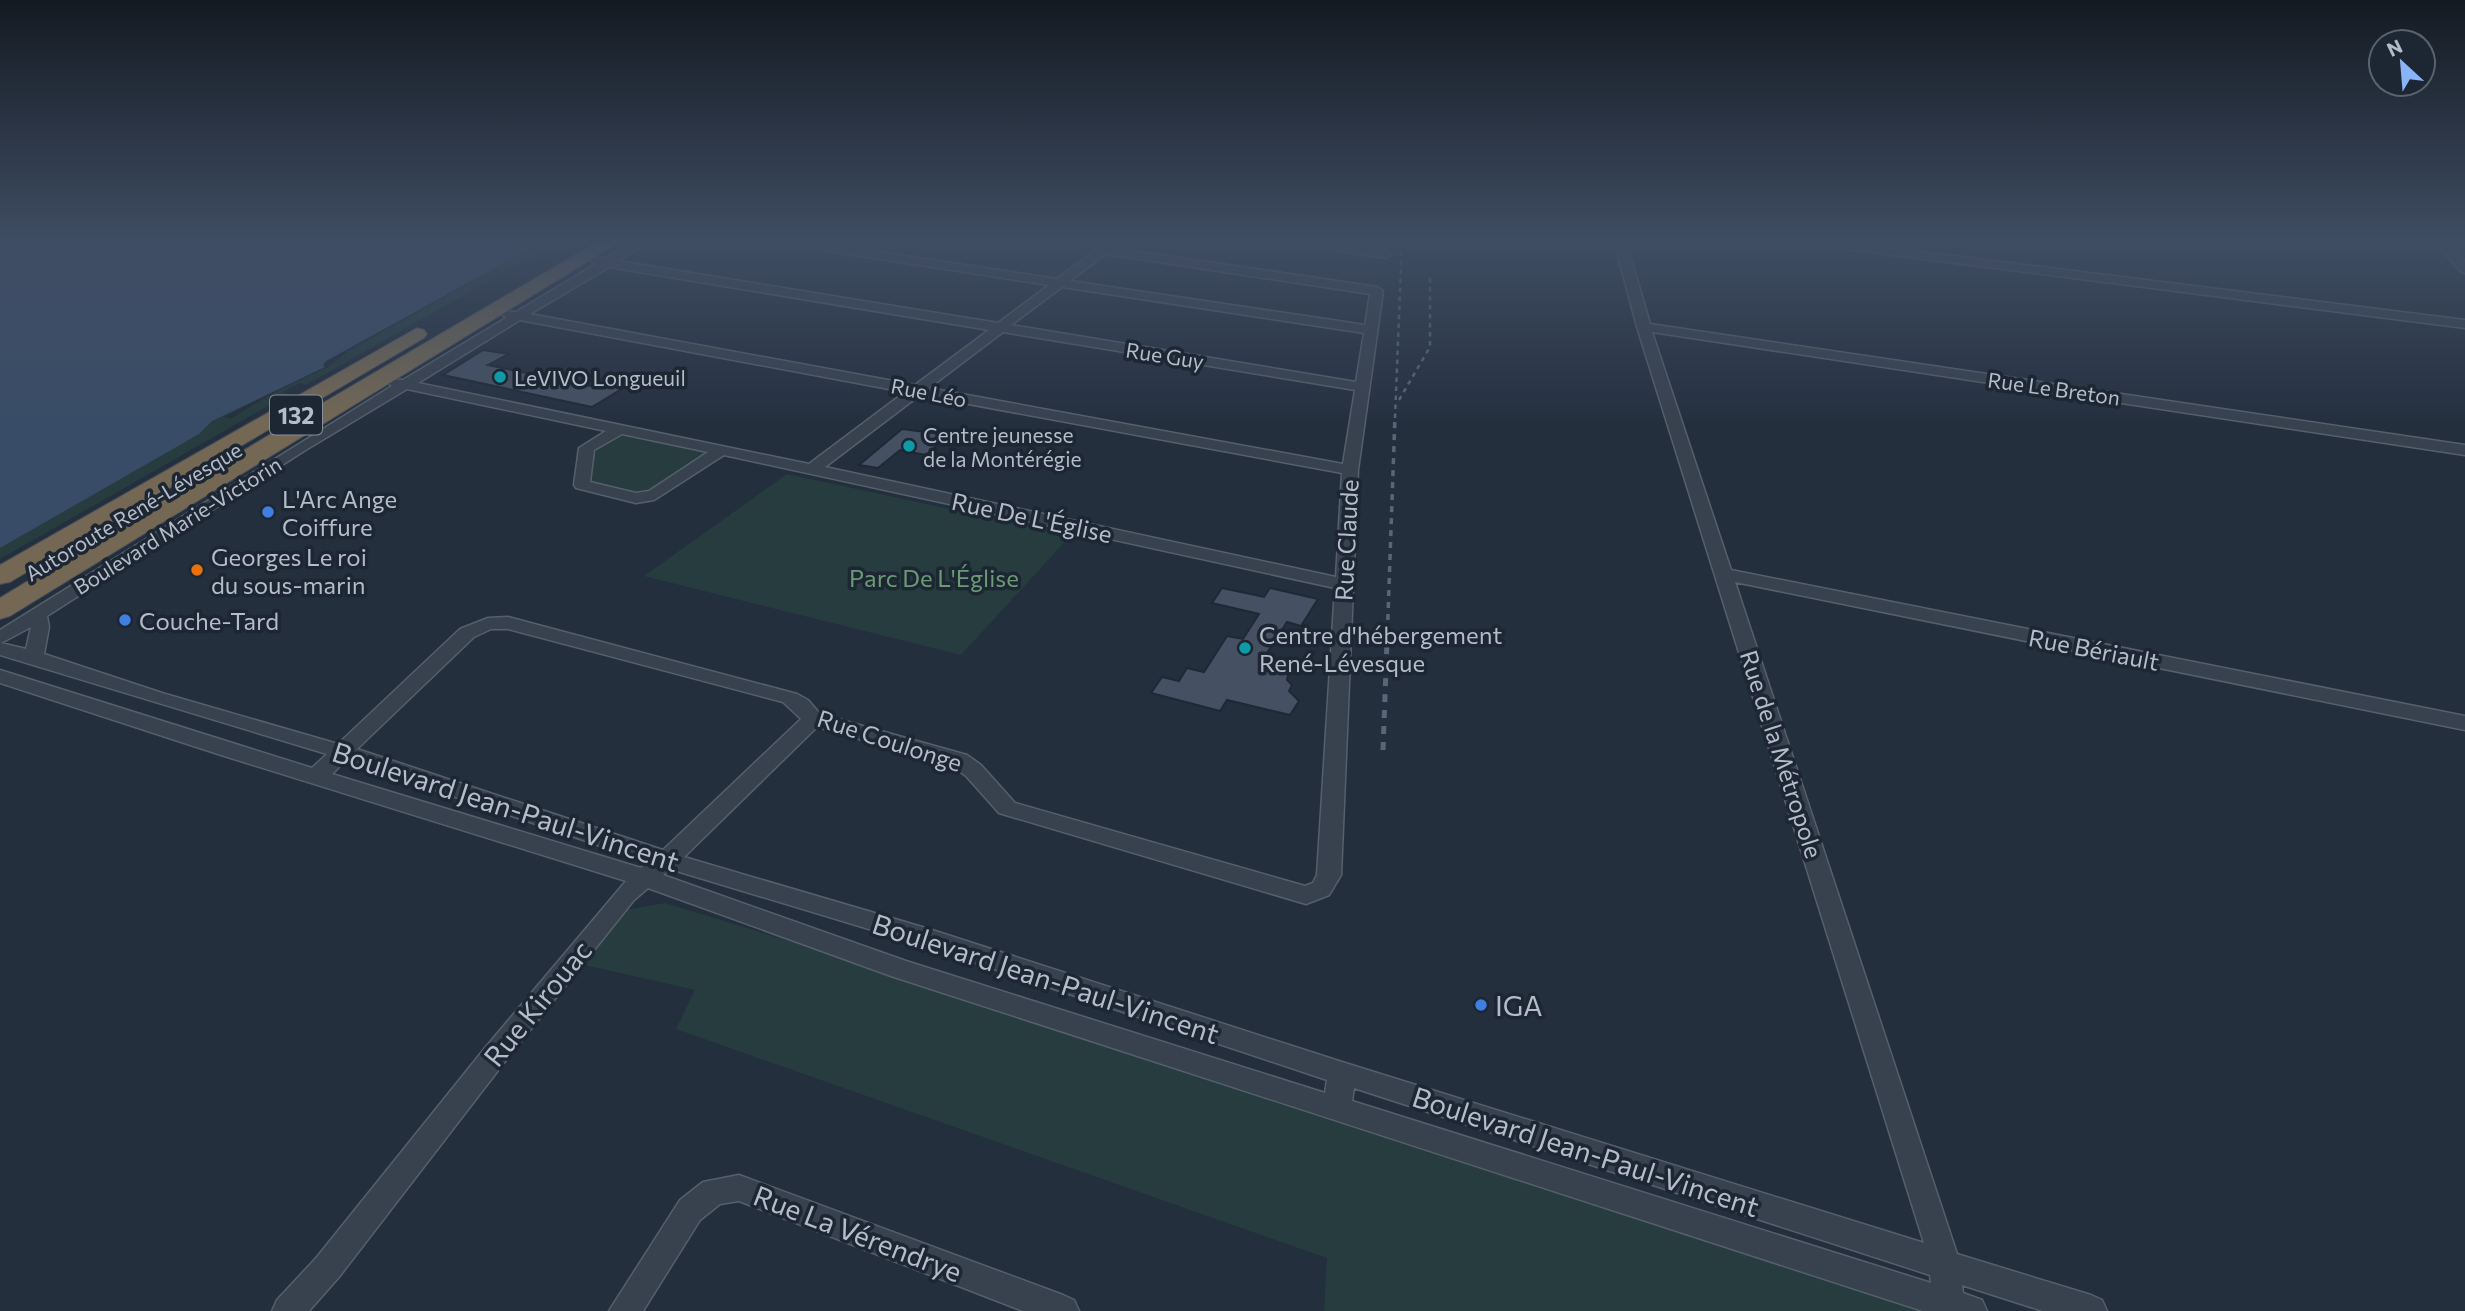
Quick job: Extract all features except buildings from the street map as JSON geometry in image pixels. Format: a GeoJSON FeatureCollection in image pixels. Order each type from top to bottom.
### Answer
{"type":"FeatureCollection","features":[{"type":"Feature","properties":{"kind":"highway","name":"Autoroute René-Lévesque"},"geometry":{"type":"LineString","coordinates":[[0,576],[472,302]]}},
{"type":"Feature","properties":{"kind":"highway","name":"Autoroute René-Lévesque"},"geometry":{"type":"LineString","coordinates":[[0,591],[116,520],[507,302]]}},
{"type":"Feature","properties":{"kind":"highway"},"geometry":{"type":"LineString","coordinates":[[0,601],[239,456],[509,302]]}},
{"type":"Feature","properties":{"kind":"highway"},"geometry":{"type":"LineString","coordinates":[[0,610],[263,449],[513,302]]}},
{"type":"Feature","properties":{"kind":"street","name":"Boulevard Marie-Victorin"},"geometry":{"type":"LineString","coordinates":[[0,638],[530,302]]}},
{"type":"Feature","properties":{"kind":"street","name":"Rue Guy"},"geometry":{"type":"LineString","coordinates":[[870,302],[1000,328],[1361,387]]}},
{"type":"Feature","properties":{"kind":"street"},"geometry":{"type":"LineString","coordinates":[[812,469],[1034,302]]}},
{"type":"Feature","properties":{"kind":"street"},"geometry":{"type":"LineString","coordinates":[[1186,302],[1370,330]]}},
{"type":"Feature","properties":{"kind":"street","name":"Rue Claude"},"geometry":{"type":"LineString","coordinates":[[1329,875],[1350,470],[1375,302]]}},
{"type":"Feature","properties":{"kind":"street","name":"Rue de la Métropole"},"geometry":{"type":"LineString","coordinates":[[1637,302],[1936,1231],[1956,1308]]}},
{"type":"Feature","properties":{"kind":"street"},"geometry":{"type":"LineString","coordinates":[[2292,302],[2465,324]]}},
{"type":"Feature","properties":{"kind":"street","name":"Rue Léo"},"geometry":{"type":"LineString","coordinates":[[514,314],[1350,470]]}},
{"type":"Feature","properties":{"kind":"street","name":"Rue Le Breton"},"geometry":{"type":"LineString","coordinates":[[1644,327],[2465,450]]}},
{"type":"Feature","properties":{"kind":"street","name":"Boulevard Marie-Victorin"},"geometry":{"type":"LineString","coordinates":[[0,624],[203,496],[400,383]]}},
{"type":"Feature","properties":{"kind":"street","name":"Rue De L'Église"},"geometry":{"type":"LineString","coordinates":[[400,383],[1343,584]]}},
{"type":"Feature","properties":{"kind":"street"},"geometry":{"type":"LineString","coordinates":[[620,429],[587,448],[582,485],[636,498],[654,495],[721,450]]}},
{"type":"Feature","properties":{"kind":"street","name":"Rue Bériault"},"geometry":{"type":"LineString","coordinates":[[1724,574],[2465,723]]}},
{"type":"Feature","properties":{"kind":"street"},"geometry":{"type":"LineString","coordinates":[[34,657],[40,627],[37,614]]}},
{"type":"Feature","properties":{"kind":"street","name":"Rue Coulonge"},"geometry":{"type":"LineString","coordinates":[[316,777],[467,633],[488,624],[508,623],[790,698],[801,705],[813,719],[959,760],[971,767],[992,797],[1007,808],[1306,895],[1321,889],[1329,875]]}},
{"type":"Feature","properties":{"kind":"street","name":"Boulevard Jean-Paul-Vincent"},"geometry":{"type":"LineString","coordinates":[[0,649],[34,657],[155,697],[343,752],[667,860],[929,938],[1342,1073],[2091,1311]]}},
{"type":"Feature","properties":{"kind":"street","name":"Boulevard Jean-Paul-Vincent"},"geometry":{"type":"LineString","coordinates":[[3,679],[645,878],[900,969],[1956,1308]]}},
{"type":"Feature","properties":{"kind":"street","name":"Rue Kirouac"},"geometry":{"type":"LineString","coordinates":[[288,1311],[328,1267],[626,894],[667,860],[813,719]]}},
{"type":"Feature","properties":{"kind":"street"},"geometry":{"type":"LineString","coordinates":[[1337,1108],[1342,1073]]}},
{"type":"Feature","properties":{"kind":"street","name":"Rue La Vérendrye"},"geometry":{"type":"LineString","coordinates":[[625,1311],[690,1210],[713,1192],[739,1188],[1063,1311]]}},
{"type":"Feature","properties":{"kind":"green space"},"geometry":{"type":"Polygon","coordinates":[[[436,302],[452,302],[306,385],[299,383],[283,392],[289,394],[0,559],[0,462],[312,371],[224,417],[232,418],[277,391],[326,368],[349,351],[436,302]]]}},
{"type":"Feature","properties":{"kind":"green space"},"geometry":{"type":"Polygon","coordinates":[[[620,429],[721,450],[654,495],[636,498],[582,485],[587,448],[620,429]]]}},
{"type":"Feature","properties":{"kind":"green space","name":"Parc De L'Église"},"geometry":{"type":"Polygon","coordinates":[[[787,474],[1071,535],[961,655],[644,576],[787,474]]]}},
{"type":"Feature","properties":{"kind":"green space"},"geometry":{"type":"Polygon","coordinates":[[[665,903],[1338,1109],[1949,1311],[1324,1311],[1327,1258],[676,1029],[695,990],[576,963],[620,911],[665,903]]]}},
{"type":"Feature","properties":{"kind":"water"},"geometry":{"type":"Polygon","coordinates":[[[0,302],[433,302],[326,361],[323,365],[325,367],[212,421],[199,434],[0,548],[0,302]]]}},
{"type":"Feature","properties":{"kind":"railway"},"geometry":{"type":"LineString","coordinates":[[1395,418],[1400,302]]}},
{"type":"Feature","properties":{"kind":"railway"},"geometry":{"type":"LineString","coordinates":[[1399,400],[1430,347],[1430,302]]}},
{"type":"Feature","properties":{"kind":"railway"},"geometry":{"type":"LineString","coordinates":[[1387,644],[1395,416]]}},
{"type":"Feature","properties":{"kind":"railway"},"geometry":{"type":"LineString","coordinates":[[1383,750],[1387,642]]}},
{"type":"Feature","properties":{"kind":"place","name":"LeVIVO Longueuil"},"geometry":{"type":"Point","coordinates":[500,377]}},
{"type":"Feature","properties":{"kind":"place","name":"Centre jeunesse de la Montérégie"},"geometry":{"type":"Point","coordinates":[909,446]}},
{"type":"Feature","properties":{"kind":"place","name":"L'Arc Ange Coiffure"},"geometry":{"type":"Point","coordinates":[268,512]}},
{"type":"Feature","properties":{"kind":"place","name":"Georges Le roi du sous-marin"},"geometry":{"type":"Point","coordinates":[197,570]}},
{"type":"Feature","properties":{"kind":"place","name":"Couche-Tard"},"geometry":{"type":"Point","coordinates":[125,620]}},
{"type":"Feature","properties":{"kind":"place","name":"Centre d'hébergement René-Lévesque"},"geometry":{"type":"Point","coordinates":[1245,648]}},
{"type":"Feature","properties":{"kind":"place","name":"IGA"},"geometry":{"type":"Point","coordinates":[1481,1005]}}]}
